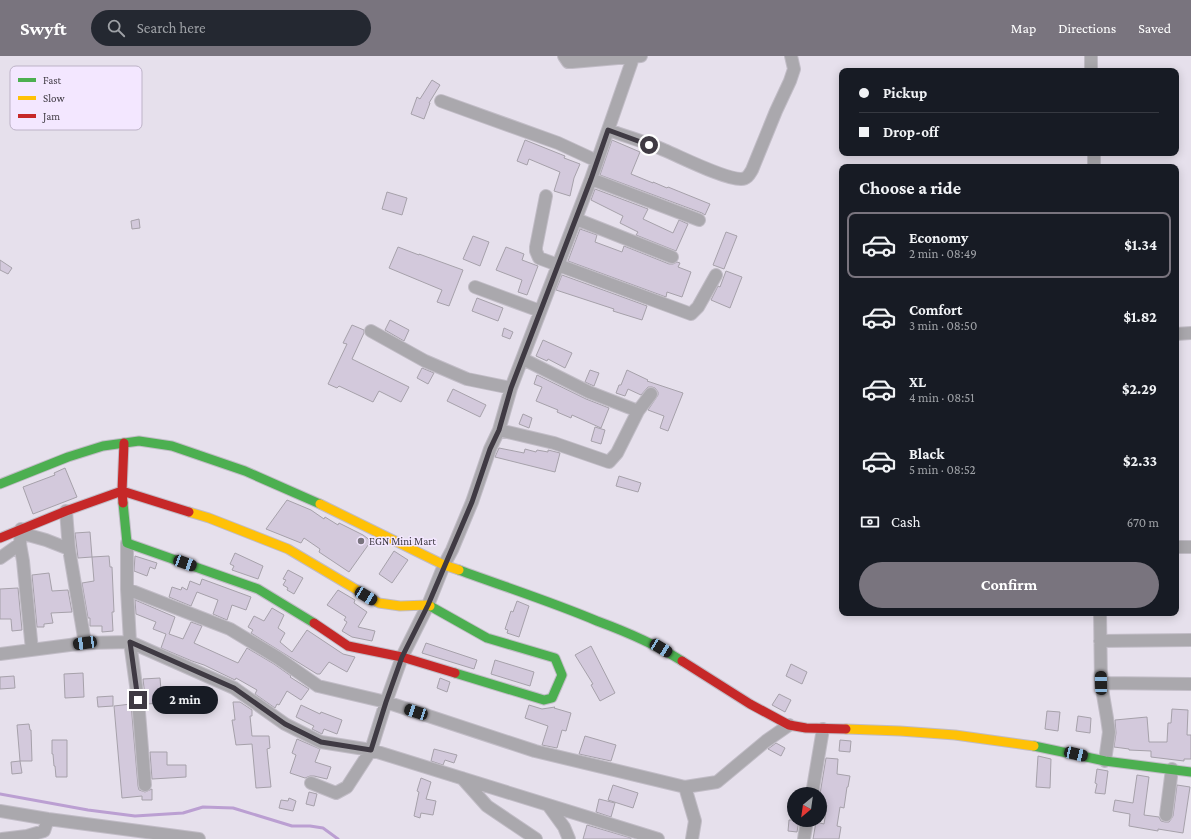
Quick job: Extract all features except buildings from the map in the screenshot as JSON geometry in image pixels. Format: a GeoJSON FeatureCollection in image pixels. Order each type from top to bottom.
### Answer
{"type":"FeatureCollection","features":[{"type":"Feature","properties":{"kind":"street"},"geometry":{"type":"LineString","coordinates":[[311,784],[336,793],[347,786],[371,750],[402,657],[428,605],[444,565],[452,550],[472,502],[490,449],[499,430],[511,388],[591,179],[608,130],[630,57],[593,58],[568,62],[564,56]]}},
{"type":"Feature","properties":{"kind":"street"},"geometry":{"type":"LineString","coordinates":[[608,130],[733,178],[744,178],[749,176],[790,81],[794,69],[791,56]]}},
{"type":"Feature","properties":{"kind":"street"},"geometry":{"type":"LineString","coordinates":[[1091,56],[1091,68]]}},
{"type":"Feature","properties":{"kind":"street"},"geometry":{"type":"LineString","coordinates":[[441,101],[558,143],[597,161]]}},
{"type":"Feature","properties":{"kind":"street"},"geometry":{"type":"LineString","coordinates":[[591,179],[699,220]]}},
{"type":"Feature","properties":{"kind":"street"},"geometry":{"type":"LineString","coordinates":[[546,196],[537,240],[536,251],[539,258],[691,314],[698,307],[716,274]]}},
{"type":"Feature","properties":{"kind":"street"},"geometry":{"type":"LineString","coordinates":[[576,219],[672,257]]}},
{"type":"Feature","properties":{"kind":"street"},"geometry":{"type":"LineString","coordinates":[[475,287],[540,311]]}},
{"type":"Feature","properties":{"kind":"street"},"geometry":{"type":"LineString","coordinates":[[371,331],[425,361],[467,379],[511,388]]}},
{"type":"Feature","properties":{"kind":"street"},"geometry":{"type":"LineString","coordinates":[[1179,334],[1191,333]]}},
{"type":"Feature","properties":{"kind":"street"},"geometry":{"type":"LineString","coordinates":[[523,359],[589,392],[638,411]]}},
{"type":"Feature","properties":{"kind":"street"},"geometry":{"type":"LineString","coordinates":[[499,430],[554,443],[609,462],[617,453],[638,411],[651,394]]}},
{"type":"Feature","properties":{"kind":"street"},"geometry":{"type":"LineString","coordinates":[[0,484],[68,457],[103,446],[139,441],[172,446],[245,471],[317,502],[444,565],[610,625],[661,648],[750,704],[790,725],[806,728],[900,731],[955,735],[1046,748],[1105,761],[1191,772]]}},
{"type":"Feature","properties":{"kind":"street"},"geometry":{"type":"LineString","coordinates":[[124,443],[122,491],[127,542],[127,589],[130,642],[138,700],[145,784]]}},
{"type":"Feature","properties":{"kind":"street"},"geometry":{"type":"LineString","coordinates":[[0,558],[21,535],[66,511],[122,491],[209,518],[288,549],[379,604],[400,606],[428,605],[486,638],[555,658],[562,675],[552,698],[544,700],[402,657],[348,646],[258,589],[127,542]]}},
{"type":"Feature","properties":{"kind":"street"},"geometry":{"type":"LineString","coordinates":[[66,511],[69,549],[85,643]]}},
{"type":"Feature","properties":{"kind":"street"},"geometry":{"type":"LineString","coordinates":[[21,535],[32,650]]}},
{"type":"Feature","properties":{"kind":"street"},"geometry":{"type":"LineString","coordinates":[[0,538],[21,535],[46,540],[69,549]]}},
{"type":"Feature","properties":{"kind":"street"},"geometry":{"type":"LineString","coordinates":[[1179,547],[1191,547]]}},
{"type":"Feature","properties":{"kind":"street"},"geometry":{"type":"LineString","coordinates":[[0,558],[23,561]]}},
{"type":"Feature","properties":{"kind":"street"},"geometry":{"type":"LineString","coordinates":[[127,589],[230,629],[278,658],[318,686],[386,702],[535,751],[685,787],[717,782],[766,740],[790,725]]}},
{"type":"Feature","properties":{"kind":"street"},"geometry":{"type":"LineString","coordinates":[[1100,616],[1101,683],[1109,732],[1105,761]]}},
{"type":"Feature","properties":{"kind":"street"},"geometry":{"type":"LineString","coordinates":[[1100,642],[1191,640]]}},
{"type":"Feature","properties":{"kind":"street"},"geometry":{"type":"LineString","coordinates":[[0,654],[85,643],[130,642],[234,688],[285,724],[321,742],[371,750],[658,839]]}},
{"type":"Feature","properties":{"kind":"street"},"geometry":{"type":"LineString","coordinates":[[1101,683],[1191,684]]}},
{"type":"Feature","properties":{"kind":"street"},"geometry":{"type":"LineString","coordinates":[[813,787],[823,729]]}},
{"type":"Feature","properties":{"kind":"street"},"geometry":{"type":"LineString","coordinates":[[1166,815],[1172,769]]}},
{"type":"Feature","properties":{"kind":"street"},"geometry":{"type":"LineString","coordinates":[[462,778],[487,806],[536,839]]}},
{"type":"Feature","properties":{"kind":"street"},"geometry":{"type":"LineString","coordinates":[[685,787],[696,821],[692,839]]}},
{"type":"Feature","properties":{"kind":"street"},"geometry":{"type":"LineString","coordinates":[[548,805],[564,827],[569,839]]}},
{"type":"Feature","properties":{"kind":"street"},"geometry":{"type":"LineString","coordinates":[[0,811],[48,819],[199,839]]}},
{"type":"Feature","properties":{"kind":"street"},"geometry":{"type":"LineString","coordinates":[[2,839],[27,836],[44,831],[48,819]]}},
{"type":"Feature","properties":{"kind":"street"},"geometry":{"type":"LineString","coordinates":[[804,839],[806,827]]}},
{"type":"Feature","properties":{"kind":"waterway"},"geometry":{"type":"LineString","coordinates":[[0,794],[88,810],[135,816],[183,813],[203,807],[233,808],[292,826],[323,828],[338,839]]}},
{"type":"Feature","properties":{"kind":"traffic: fast"},"geometry":{"type":"LineString","coordinates":[[0,484],[68,457],[103,446],[139,441],[172,446],[245,471],[320,504]]}},
{"type":"Feature","properties":{"kind":"traffic: fast"},"geometry":{"type":"LineString","coordinates":[[123,503],[127,543],[258,589],[314,623]]}},
{"type":"Feature","properties":{"kind":"traffic: fast"},"geometry":{"type":"LineString","coordinates":[[459,570],[546,601],[619,630],[641,639],[682,661]]}},
{"type":"Feature","properties":{"kind":"traffic: fast"},"geometry":{"type":"LineString","coordinates":[[430,606],[487,638],[555,658],[562,675],[552,698],[544,700],[455,673]]}},
{"type":"Feature","properties":{"kind":"traffic: fast"},"geometry":{"type":"LineString","coordinates":[[1034,746],[1105,761],[1191,772]]}},
{"type":"Feature","properties":{"kind":"traffic: slow"},"geometry":{"type":"LineString","coordinates":[[320,504],[444,565],[459,570]]}},
{"type":"Feature","properties":{"kind":"traffic: slow"},"geometry":{"type":"LineString","coordinates":[[189,512],[209,518],[288,549],[379,603],[400,606],[430,606]]}},
{"type":"Feature","properties":{"kind":"traffic: slow"},"geometry":{"type":"LineString","coordinates":[[846,729],[955,735],[1034,746]]}},
{"type":"Feature","properties":{"kind":"traffic: jam"},"geometry":{"type":"LineString","coordinates":[[123,503],[124,443]]}},
{"type":"Feature","properties":{"kind":"traffic: jam"},"geometry":{"type":"LineString","coordinates":[[0,538],[66,511],[122,491],[189,512]]}},
{"type":"Feature","properties":{"kind":"traffic: jam"},"geometry":{"type":"LineString","coordinates":[[314,623],[348,646],[402,657],[455,673]]}},
{"type":"Feature","properties":{"kind":"traffic: jam"},"geometry":{"type":"LineString","coordinates":[[682,661],[750,704],[789,725],[806,728],[846,729]]}},
{"type":"Feature","properties":{"kind":"place","name":"EGN Mini Mart"},"geometry":{"type":"Point","coordinates":[361,541]}},
{"type":"Feature","properties":{"kind":"route"},"geometry":{"type":"LineString","coordinates":[[138,700],[130,642],[234,688],[285,724],[321,742],[371,750],[402,657],[428,605],[472,502],[490,449],[499,430],[511,388],[576,219],[608,130],[649,145]]}}]}
